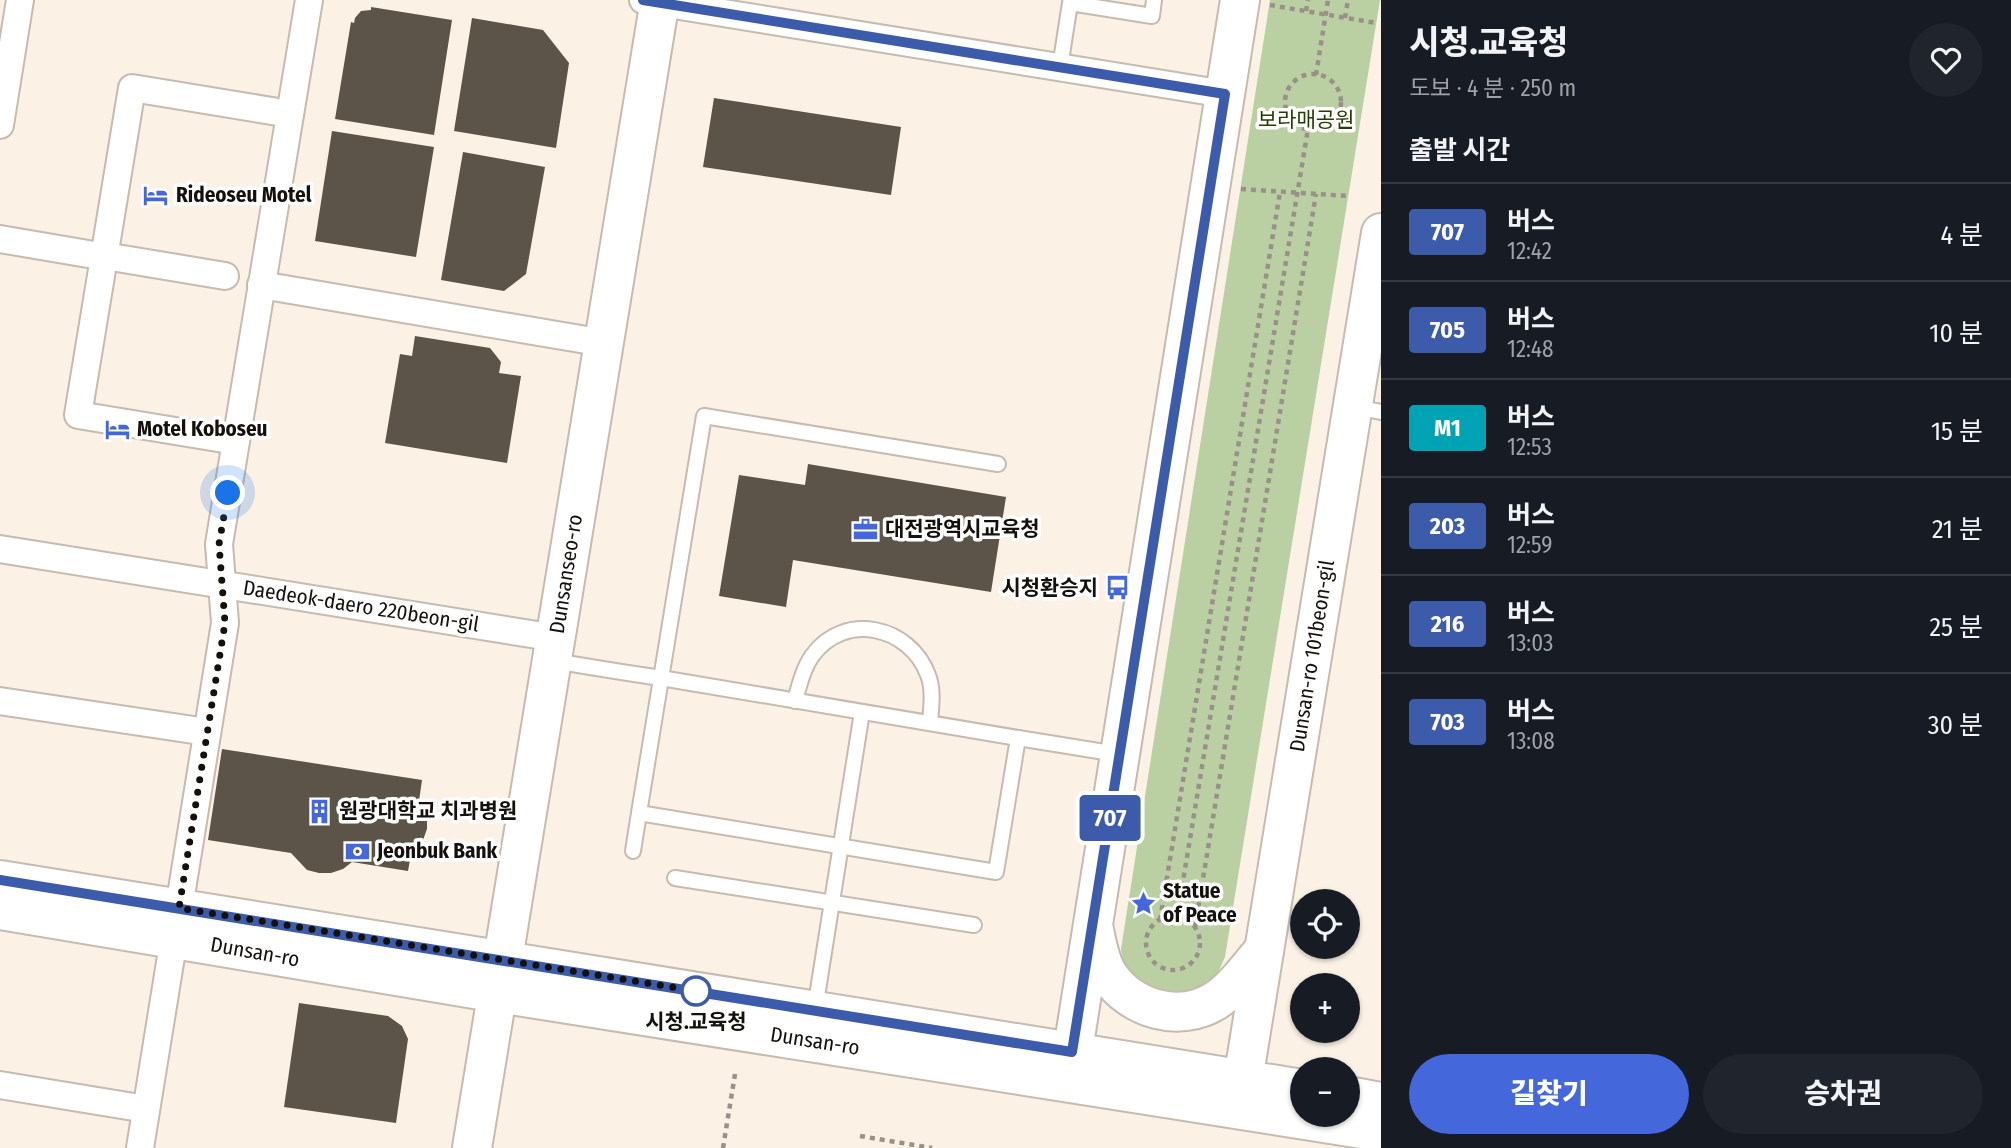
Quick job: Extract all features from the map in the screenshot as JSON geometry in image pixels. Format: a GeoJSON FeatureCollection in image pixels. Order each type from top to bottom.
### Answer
{"type":"FeatureCollection","features":[{"type":"Feature","properties":{"kind":"street"},"geometry":{"type":"LineString","coordinates":[[0,125],[20,0]]}},
{"type":"Feature","properties":{"kind":"street"},"geometry":{"type":"LineString","coordinates":[[140,1148],[225,623],[219,544],[309,0]]}},
{"type":"Feature","properties":{"kind":"street"},"geometry":{"type":"LineString","coordinates":[[654,1],[1225,94]]}},
{"type":"Feature","properties":{"kind":"street","name":"Dunsanseo-ro"},"geometry":{"type":"LineString","coordinates":[[472,1148],[604,343],[654,1]]}},
{"type":"Feature","properties":{"kind":"street"},"geometry":{"type":"LineString","coordinates":[[1070,1066],[1225,94],[1255,3]]}},
{"type":"Feature","properties":{"kind":"street"},"geometry":{"type":"LineString","coordinates":[[236,441],[78,415],[132,88],[290,114]]}},
{"type":"Feature","properties":{"kind":"street","name":"Dunsan-ro 101beon-gil"},"geometry":{"type":"LineString","coordinates":[[1243,1080],[1264,950],[1367,409],[1381,233]]}},
{"type":"Feature","properties":{"kind":"street"},"geometry":{"type":"LineString","coordinates":[[0,239],[225,275]]}},
{"type":"Feature","properties":{"kind":"street"},"geometry":{"type":"LineString","coordinates":[[261,285],[604,343]]}},
{"type":"Feature","properties":{"kind":"street","name":"Daedeok-daero 220beon-gil"},"geometry":{"type":"LineString","coordinates":[[0,549],[222,583],[554,649]]}},
{"type":"Feature","properties":{"kind":"street"},"geometry":{"type":"LineString","coordinates":[[0,701],[207,732]]}},
{"type":"Feature","properties":{"kind":"street","name":"Dunsan-ro"},"geometry":{"type":"LineString","coordinates":[[0,880],[176,923],[500,976],[1070,1066],[1243,1080],[1290,1087]]}},
{"type":"Feature","properties":{"kind":"street","name":"Dunsan-ro"},"geometry":{"type":"LineString","coordinates":[[0,910],[176,923]]}},
{"type":"Feature","properties":{"kind":"street"},"geometry":{"type":"LineString","coordinates":[[1093,927],[1099,953],[1108,974],[1122,992],[1141,1004],[1163,1011],[1189,1011],[1215,1001],[1235,984],[1264,950]]}},
{"type":"Feature","properties":{"kind":"street","name":"Dunsan-ro"},"geometry":{"type":"LineString","coordinates":[[500,976],[815,1010],[1381,1132]]}},
{"type":"Feature","properties":{"kind":"street"},"geometry":{"type":"LineString","coordinates":[[0,1084],[146,1108]]}},
{"type":"Feature","properties":{"kind":"street"},"geometry":{"type":"LineString","coordinates":[[1360,1098],[1381,1102]]}},
{"type":"Feature","properties":{"kind":"lane"},"geometry":{"type":"LineString","coordinates":[[1060,67],[1070,3],[1152,16],[1154,0]]}},
{"type":"Feature","properties":{"kind":"lane"},"geometry":{"type":"LineString","coordinates":[[633,850],[704,416],[998,464]]}},
{"type":"Feature","properties":{"kind":"lane"},"geometry":{"type":"LineString","coordinates":[[794,701],[812,656],[826,641],[844,632],[864,629],[884,631],[904,641],[920,657],[929,678],[932,700],[930,723]]}},
{"type":"Feature","properties":{"kind":"lane"},"geometry":{"type":"LineString","coordinates":[[554,649],[661,678],[1120,754]]}},
{"type":"Feature","properties":{"kind":"lane"},"geometry":{"type":"LineString","coordinates":[[815,1010],[862,712]]}},
{"type":"Feature","properties":{"kind":"lane"},"geometry":{"type":"LineString","coordinates":[[639,813],[996,872],[1018,738]]}},
{"type":"Feature","properties":{"kind":"lane"},"geometry":{"type":"LineString","coordinates":[[675,878],[974,925]]}},
{"type":"Feature","properties":{"kind":"path"},"geometry":{"type":"LineString","coordinates":[[1306,11],[1308,0]]}},
{"type":"Feature","properties":{"kind":"path"},"geometry":{"type":"LineString","coordinates":[[1316,75],[1328,0]]}},
{"type":"Feature","properties":{"kind":"path"},"geometry":{"type":"LineString","coordinates":[[1345,18],[1348,0]]}},
{"type":"Feature","properties":{"kind":"path"},"geometry":{"type":"LineString","coordinates":[[1255,3],[1376,23]]}},
{"type":"Feature","properties":{"kind":"path"},"geometry":{"type":"LineString","coordinates":[[1305,75],[1316,75],[1332,81],[1338,89],[1341,107],[1331,124],[1322,129],[1308,129],[1290,118],[1285,101],[1291,85],[1297,79],[1305,75]]}},
{"type":"Feature","properties":{"kind":"path"},"geometry":{"type":"LineString","coordinates":[[1177,917],[1308,129]]}},
{"type":"Feature","properties":{"kind":"path"},"geometry":{"type":"LineString","coordinates":[[1240,189],[1348,196]]}},
{"type":"Feature","properties":{"kind":"path"},"geometry":{"type":"LineString","coordinates":[[1280,192],[1160,920],[1149,932],[1147,948],[1154,963],[1169,970],[1187,967],[1194,961],[1200,944],[1195,927],[1316,194]]}},
{"type":"Feature","properties":{"kind":"path"},"geometry":{"type":"LineString","coordinates":[[1160,920],[1177,917],[1195,927]]}},
{"type":"Feature","properties":{"kind":"path"},"geometry":{"type":"LineString","coordinates":[[723,1148],[735,1074]]}},
{"type":"Feature","properties":{"kind":"path"},"geometry":{"type":"LineString","coordinates":[[860,1136],[932,1148]]}},
{"type":"Feature","properties":{"kind":"green space","name":"보라매공원"},"geometry":{"type":"Polygon","coordinates":[[[1270,0],[1380,0],[1225,957],[1215,980],[1192,996],[1143,990],[1123,964],[1121,949],[1270,0]]]}},
{"type":"Feature","properties":{"kind":"building"},"geometry":{"type":"Polygon","coordinates":[[[371,7],[452,20],[434,135],[335,119],[351,22],[354,23],[361,11],[371,10],[371,7]]]}},
{"type":"Feature","properties":{"kind":"building"},"geometry":{"type":"Polygon","coordinates":[[[472,18],[543,30],[569,63],[556,148],[454,131],[472,18]]]}},
{"type":"Feature","properties":{"kind":"building"},"geometry":{"type":"Polygon","coordinates":[[[714,98],[901,127],[891,195],[703,167],[714,98]]]}},
{"type":"Feature","properties":{"kind":"building"},"geometry":{"type":"Polygon","coordinates":[[[332,131],[434,147],[416,257],[315,241],[332,131]]]}},
{"type":"Feature","properties":{"kind":"building"},"geometry":{"type":"Polygon","coordinates":[[[463,152],[545,167],[526,274],[504,291],[441,280],[463,152]]]}},
{"type":"Feature","properties":{"kind":"building"},"geometry":{"type":"Polygon","coordinates":[[[415,336],[490,348],[501,362],[499,373],[521,376],[507,463],[385,443],[400,354],[412,356],[415,336]]]}},
{"type":"Feature","properties":{"kind":"building","name":"대전광역시교육청"},"geometry":{"type":"Polygon","coordinates":[[[808,464],[1006,497],[991,592],[793,560],[786,607],[719,596],[739,475],[805,485],[808,464]]]}},
{"type":"Feature","properties":{"kind":"building","name":"원광대학교 치과병원"},"geometry":{"type":"Polygon","coordinates":[[[222,749],[422,780],[419,801],[427,816],[427,829],[423,840],[411,854],[408,871],[352,862],[331,873],[319,873],[307,870],[291,853],[208,840],[222,749]]]}},
{"type":"Feature","properties":{"kind":"building"},"geometry":{"type":"Polygon","coordinates":[[[299,1003],[388,1016],[402,1026],[408,1039],[396,1123],[284,1107],[299,1003]]]}},
{"type":"Feature","properties":{"kind":"bus line","name":"707"},"geometry":{"type":"LineString","coordinates":[[0,880],[1072,1052],[1225,94],[643,0]]}},
{"type":"Feature","properties":{"kind":"place","name":"Rideoseu Motel"},"geometry":{"type":"Point","coordinates":[156,195]}},
{"type":"Feature","properties":{"kind":"place","name":"Motel Koboseu"},"geometry":{"type":"Point","coordinates":[117,429]}},
{"type":"Feature","properties":{"kind":"place","name":"대전광역시교육청"},"geometry":{"type":"Point","coordinates":[865,529]}},
{"type":"Feature","properties":{"kind":"place","name":"시청환승지"},"geometry":{"type":"Point","coordinates":[1118,588]}},
{"type":"Feature","properties":{"kind":"place","name":"원광대학교 치과병원"},"geometry":{"type":"Point","coordinates":[319,811]}},
{"type":"Feature","properties":{"kind":"place","name":"Jeonbuk Bank"},"geometry":{"type":"Point","coordinates":[357,851]}},
{"type":"Feature","properties":{"kind":"place","name":"Statue of Peace"},"geometry":{"type":"Point","coordinates":[1143,903]}},
{"type":"Feature","properties":{"kind":"place","name":"시청.교육청"},"geometry":{"type":"Point","coordinates":[696,991]}},
{"type":"Feature","properties":{"kind":"route"},"geometry":{"type":"LineString","coordinates":[[228,493],[219,544],[225,623],[179,908],[708,993],[696,991]]}}]}
